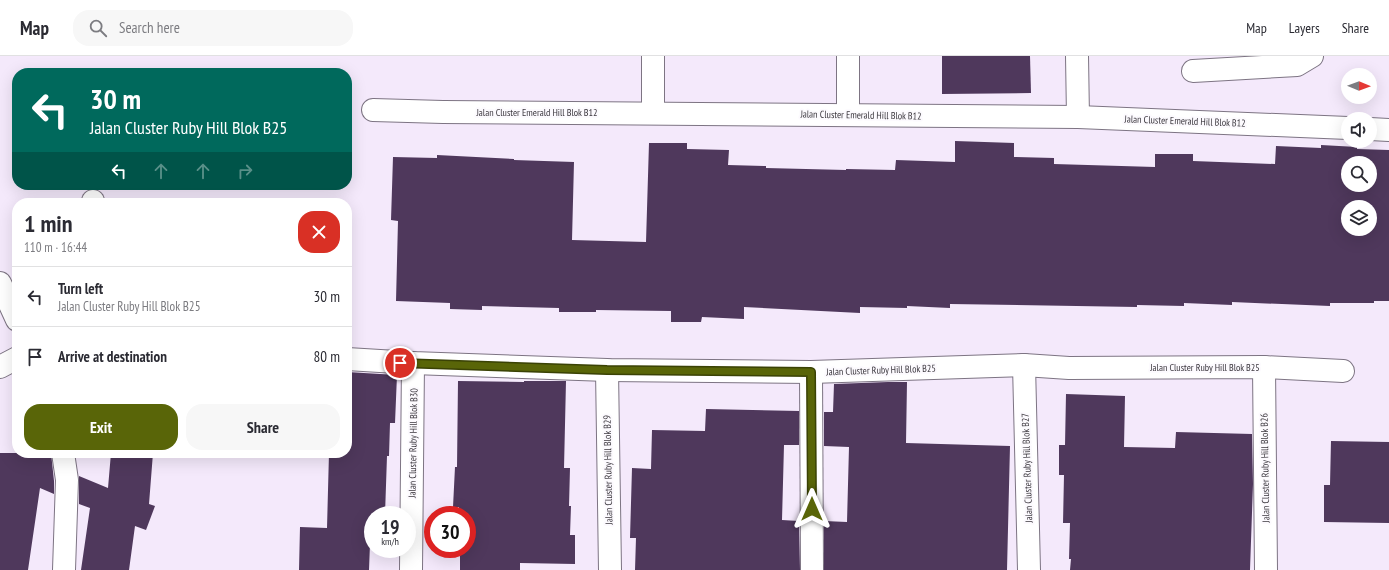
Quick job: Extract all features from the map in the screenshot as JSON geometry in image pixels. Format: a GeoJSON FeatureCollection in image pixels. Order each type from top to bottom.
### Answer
{"type":"FeatureCollection","features":[{"type":"Feature","properties":{"kind":"street"},"geometry":{"type":"LineString","coordinates":[[653,56],[653,113]]}},
{"type":"Feature","properties":{"kind":"street"},"geometry":{"type":"LineString","coordinates":[[848,56],[848,115]]}},
{"type":"Feature","properties":{"kind":"street"},"geometry":{"type":"LineString","coordinates":[[1078,56],[1078,117]]}},
{"type":"Feature","properties":{"kind":"street"},"geometry":{"type":"LineString","coordinates":[[1193,71],[1298,65],[1312,56]]}},
{"type":"Feature","properties":{"kind":"street","name":"Jalan Cluster Emerald Hill Blok B12"},"geometry":{"type":"LineString","coordinates":[[373,110],[451,112],[1078,117],[1341,128]]}},
{"type":"Feature","properties":{"kind":"street"},"geometry":{"type":"LineString","coordinates":[[1377,129],[1389,130]]}},
{"type":"Feature","properties":{"kind":"street"},"geometry":{"type":"LineString","coordinates":[[0,283],[12,309]]}},
{"type":"Feature","properties":{"kind":"street","name":"Jalan Cluster Ruby Hill Blok B25"},"geometry":{"type":"LineString","coordinates":[[352,360],[607,370],[811,372],[1024,365],[1070,368],[1264,367],[1343,371]]}},
{"type":"Feature","properties":{"kind":"street"},"geometry":{"type":"LineString","coordinates":[[0,367],[12,361]]}},
{"type":"Feature","properties":{"kind":"street","name":"Jalan Cluster Ruby Hill Blok B30"},"geometry":{"type":"LineString","coordinates":[[411,570],[414,363]]}},
{"type":"Feature","properties":{"kind":"street","name":"Jalan Cluster Ruby Hill Blok B27"},"geometry":{"type":"LineString","coordinates":[[1024,365],[1030,570]]}},
{"type":"Feature","properties":{"kind":"street","name":"Jalan Cluster Ruby Hill Blok B26"},"geometry":{"type":"LineString","coordinates":[[1264,367],[1266,570]]}},
{"type":"Feature","properties":{"kind":"street","name":"Jalan Cluster Ruby Hill Blok B29"},"geometry":{"type":"LineString","coordinates":[[607,370],[610,570]]}},
{"type":"Feature","properties":{"kind":"street"},"geometry":{"type":"LineString","coordinates":[[811,372],[812,570]]}},
{"type":"Feature","properties":{"kind":"street"},"geometry":{"type":"LineString","coordinates":[[64,458],[67,480],[64,570]]}},
{"type":"Feature","properties":{"kind":"building"},"geometry":{"type":"Polygon","coordinates":[[[942,56],[1030,56],[1031,93],[942,94],[942,56]]]}},
{"type":"Feature","properties":{"kind":"building"},"geometry":{"type":"Polygon","coordinates":[[[955,141],[1014,143],[1014,157],[1054,158],[1054,164],[1155,167],[1155,154],[1193,154],[1193,161],[1275,164],[1276,146],[1321,148],[1321,145],[1341,146],[1341,148],[1389,150],[1389,301],[1374,301],[1374,303],[1330,303],[1330,306],[1232,302],[1232,305],[1184,303],[1184,306],[1137,305],[1137,307],[950,304],[950,308],[907,306],[907,308],[860,307],[860,313],[744,307],[744,319],[702,317],[701,322],[671,322],[671,311],[596,310],[596,312],[559,312],[559,308],[482,306],[482,310],[450,309],[450,303],[396,301],[398,221],[391,220],[393,157],[437,158],[437,155],[574,162],[572,240],[646,242],[649,143],[687,143],[687,149],[729,150],[728,165],[766,166],[766,168],[895,170],[896,160],[955,162],[955,141]]]}},
{"type":"Feature","properties":{"kind":"building"},"geometry":{"type":"Polygon","coordinates":[[[352,372],[397,375],[395,423],[390,423],[389,456],[387,456],[385,506],[364,506],[364,558],[369,558],[369,570],[299,570],[300,527],[327,528],[329,458],[352,458],[352,372]]]}},
{"type":"Feature","properties":{"kind":"building"},"geometry":{"type":"Polygon","coordinates":[[[458,381],[566,381],[564,468],[570,468],[570,535],[575,535],[575,564],[520,563],[520,570],[460,570],[460,558],[476,558],[476,506],[453,506],[455,467],[457,467],[458,381]]]}},
{"type":"Feature","properties":{"kind":"building"},"geometry":{"type":"Polygon","coordinates":[[[907,382],[906,443],[1010,446],[1007,570],[824,570],[824,521],[847,522],[849,447],[824,446],[824,412],[833,412],[834,384],[907,382]]]}},
{"type":"Feature","properties":{"kind":"building"},"geometry":{"type":"Polygon","coordinates":[[[1066,394],[1125,396],[1124,447],[1175,448],[1176,432],[1252,434],[1253,484],[1250,570],[1070,570],[1070,523],[1063,523],[1064,475],[1059,475],[1059,445],[1065,445],[1066,394]]]}},
{"type":"Feature","properties":{"kind":"building"},"geometry":{"type":"Polygon","coordinates":[[[706,409],[799,411],[799,445],[784,445],[782,520],[799,521],[800,570],[635,570],[636,538],[630,538],[632,468],[651,469],[652,430],[705,431],[706,409]]]}},
{"type":"Feature","properties":{"kind":"building"},"geometry":{"type":"Polygon","coordinates":[[[1331,441],[1389,442],[1389,523],[1324,522],[1324,485],[1330,485],[1331,441]]]}},
{"type":"Feature","properties":{"kind":"building"},"geometry":{"type":"Polygon","coordinates":[[[0,453],[12,453],[12,458],[52,458],[54,494],[40,488],[28,570],[0,570],[0,453]]]}},
{"type":"Feature","properties":{"kind":"building"},"geometry":{"type":"Polygon","coordinates":[[[111,458],[153,458],[149,504],[155,506],[146,530],[135,526],[129,570],[81,570],[90,508],[79,504],[79,476],[108,488],[111,458]]]}},
{"type":"Feature","properties":{"kind":"route"},"geometry":{"type":"LineString","coordinates":[[400,363],[607,370],[811,372],[812,509]]}}]}
